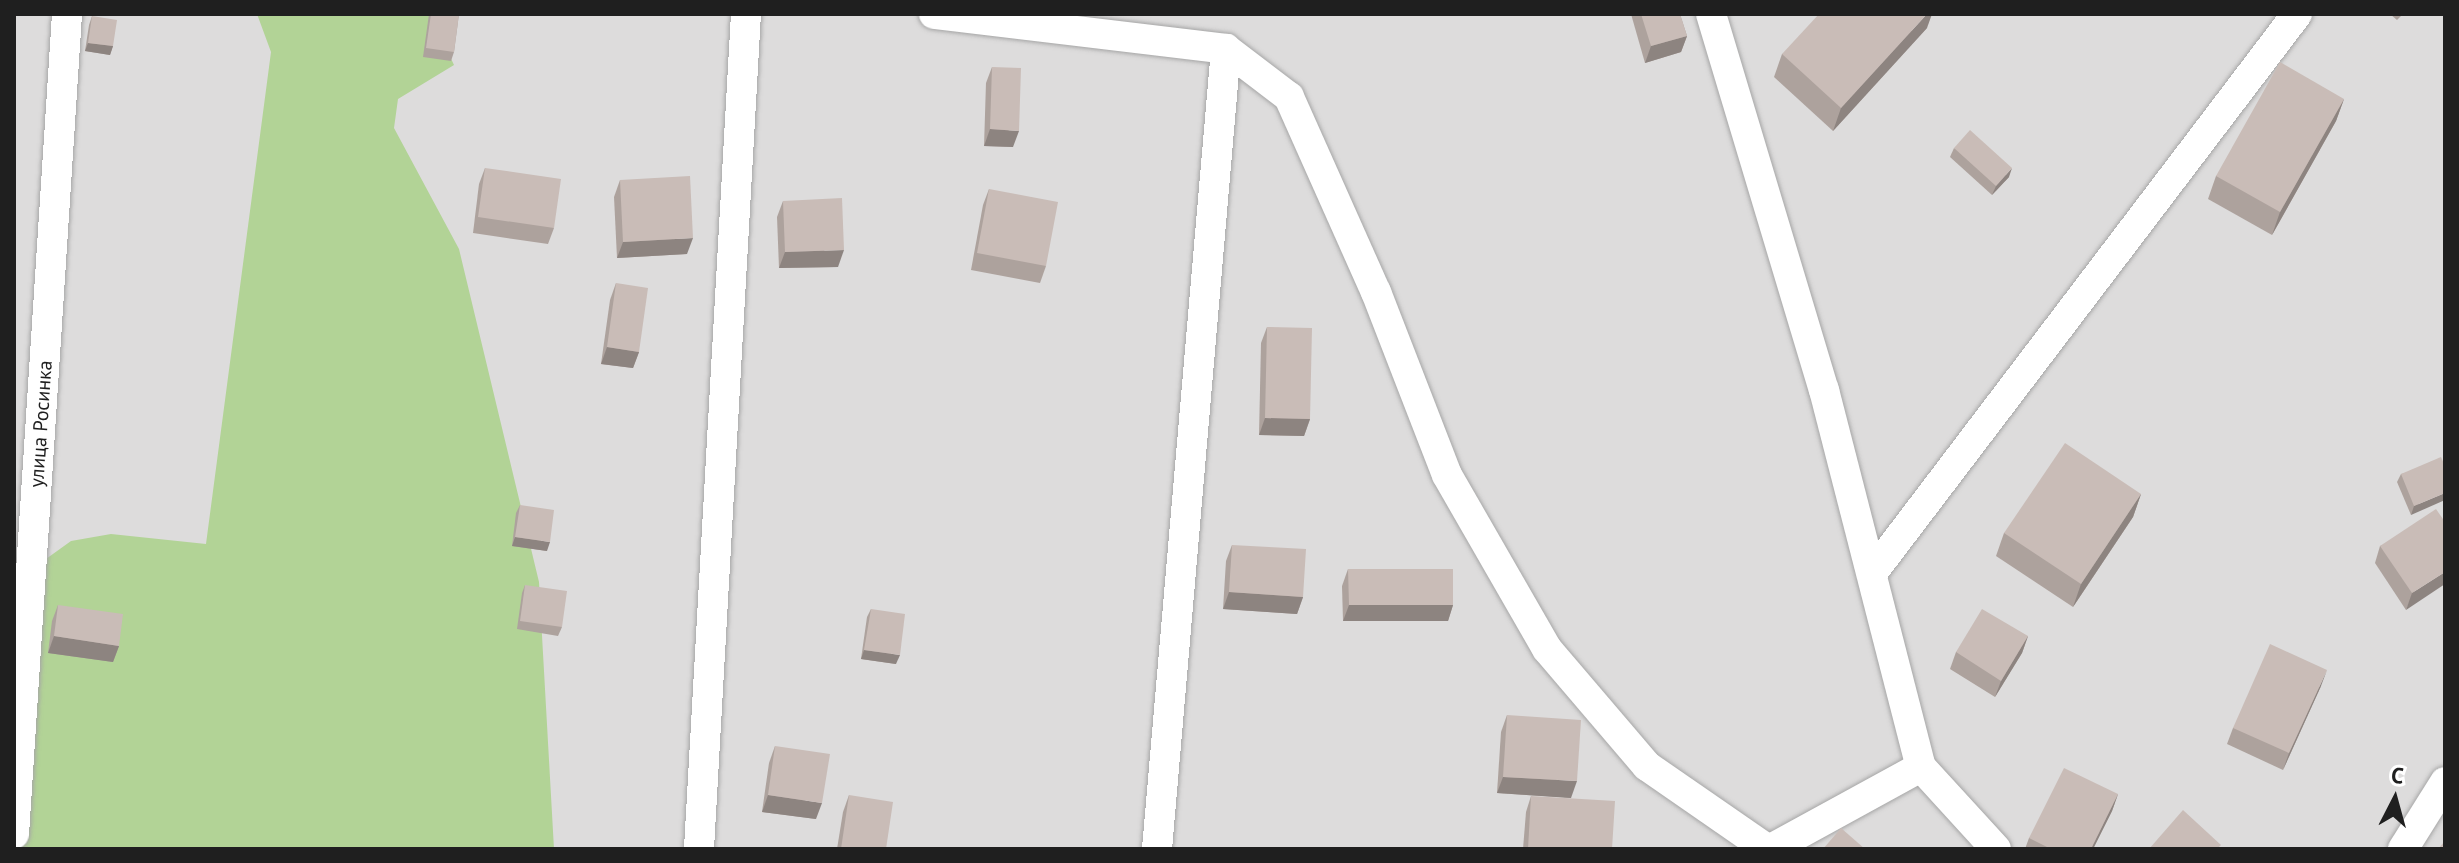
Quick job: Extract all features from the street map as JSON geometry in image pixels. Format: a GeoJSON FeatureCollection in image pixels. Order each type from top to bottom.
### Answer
{"type":"FeatureCollection","features":[{"type":"Feature","properties":{"kind":"street","name":"улица Росинка"},"geometry":{"type":"LineString","coordinates":[[14,834],[67,14]]}},
{"type":"Feature","properties":{"kind":"street"},"geometry":{"type":"LineString","coordinates":[[699,849],[746,14]]}},
{"type":"Feature","properties":{"kind":"street"},"geometry":{"type":"LineString","coordinates":[[934,14],[1226,49],[1289,97],[1376,292],[1447,475],[1547,649],[1647,766],[1769,849],[1921,767]]}},
{"type":"Feature","properties":{"kind":"street"},"geometry":{"type":"LineString","coordinates":[[1711,14],[1873,572],[1921,767],[1996,849]]}},
{"type":"Feature","properties":{"kind":"street"},"geometry":{"type":"LineString","coordinates":[[1873,572],[2297,14]]}},
{"type":"Feature","properties":{"kind":"street"},"geometry":{"type":"LineString","coordinates":[[1157,849],[1226,49]]}},
{"type":"Feature","properties":{"kind":"street"},"geometry":{"type":"LineString","coordinates":[[2403,849],[2445,782]]}},
{"type":"Feature","properties":{"kind":"shaded area"},"geometry":{"type":"Polygon","coordinates":[[[14,14],[2445,14],[2445,849],[14,849],[14,14]]]}},
{"type":"Feature","properties":{"kind":"green space"},"geometry":{"type":"Polygon","coordinates":[[[257,14],[430,14],[454,65],[398,99],[394,128],[459,249],[539,582],[554,849],[14,849],[14,582],[71,541],[111,534],[206,544],[271,52],[257,14]]]}},
{"type":"Feature","properties":{"kind":"building"},"geometry":{"type":"Polygon","coordinates":[[[431,14],[459,14],[454,52],[426,48],[431,14]]]}},
{"type":"Feature","properties":{"kind":"building"},"geometry":{"type":"Polygon","coordinates":[[[1641,14],[1680,14],[1687,36],[1651,46],[1641,14]]]}},
{"type":"Feature","properties":{"kind":"building"},"geometry":{"type":"Polygon","coordinates":[[[1819,14],[1927,14],[1841,108],[1782,54],[1819,14]]]}},
{"type":"Feature","properties":{"kind":"building"},"geometry":{"type":"Polygon","coordinates":[[[92,16],[117,20],[113,46],[88,43],[92,16]]]}},
{"type":"Feature","properties":{"kind":"building"},"geometry":{"type":"Polygon","coordinates":[[[2280,62],[2344,99],[2280,212],[2216,176],[2280,62]]]}},
{"type":"Feature","properties":{"kind":"building"},"geometry":{"type":"Polygon","coordinates":[[[992,67],[1021,68],[1019,131],[990,129],[992,67]]]}},
{"type":"Feature","properties":{"kind":"building"},"geometry":{"type":"Polygon","coordinates":[[[1970,130],[2012,168],[1996,186],[1954,148],[1970,130]]]}},
{"type":"Feature","properties":{"kind":"building"},"geometry":{"type":"Polygon","coordinates":[[[485,168],[561,179],[554,228],[478,217],[485,168]]]}},
{"type":"Feature","properties":{"kind":"building"},"geometry":{"type":"Polygon","coordinates":[[[690,176],[693,238],[623,242],[620,180],[690,176]]]}},
{"type":"Feature","properties":{"kind":"building"},"geometry":{"type":"Polygon","coordinates":[[[989,189],[1058,202],[1046,266],[977,253],[989,189]]]}},
{"type":"Feature","properties":{"kind":"building"},"geometry":{"type":"Polygon","coordinates":[[[842,198],[844,250],[785,252],[783,201],[842,198]]]}},
{"type":"Feature","properties":{"kind":"building"},"geometry":{"type":"Polygon","coordinates":[[[616,283],[648,288],[639,352],[607,347],[616,283]]]}},
{"type":"Feature","properties":{"kind":"building"},"geometry":{"type":"Polygon","coordinates":[[[1267,327],[1312,328],[1310,419],[1265,418],[1267,327]]]}},
{"type":"Feature","properties":{"kind":"building"},"geometry":{"type":"Polygon","coordinates":[[[2065,443],[2141,494],[2081,584],[2004,533],[2065,443]]]}},
{"type":"Feature","properties":{"kind":"building"},"geometry":{"type":"Polygon","coordinates":[[[2441,457],[2445,466],[2445,493],[2414,506],[2401,474],[2441,457]]]}},
{"type":"Feature","properties":{"kind":"building"},"geometry":{"type":"Polygon","coordinates":[[[520,505],[554,510],[550,542],[515,537],[520,505]]]}},
{"type":"Feature","properties":{"kind":"building"},"geometry":{"type":"Polygon","coordinates":[[[2436,509],[2445,522],[2445,572],[2412,593],[2380,546],[2436,509]]]}},
{"type":"Feature","properties":{"kind":"building"},"geometry":{"type":"Polygon","coordinates":[[[1232,545],[1306,549],[1303,597],[1229,592],[1232,545]]]}},
{"type":"Feature","properties":{"kind":"building"},"geometry":{"type":"Polygon","coordinates":[[[1348,569],[1453,569],[1453,605],[1349,605],[1348,569]]]}},
{"type":"Feature","properties":{"kind":"building"},"geometry":{"type":"Polygon","coordinates":[[[525,585],[567,591],[562,627],[520,621],[525,585]]]}},
{"type":"Feature","properties":{"kind":"building"},"geometry":{"type":"Polygon","coordinates":[[[58,605],[123,614],[119,646],[54,636],[58,605]]]}},
{"type":"Feature","properties":{"kind":"building"},"geometry":{"type":"Polygon","coordinates":[[[871,609],[905,614],[900,655],[864,650],[871,609]]]}},
{"type":"Feature","properties":{"kind":"building"},"geometry":{"type":"Polygon","coordinates":[[[1982,609],[2028,636],[2001,681],[1956,652],[1982,609]]]}},
{"type":"Feature","properties":{"kind":"building"},"geometry":{"type":"Polygon","coordinates":[[[2270,644],[2327,670],[2289,753],[2233,728],[2270,644]]]}},
{"type":"Feature","properties":{"kind":"building"},"geometry":{"type":"Polygon","coordinates":[[[1507,715],[1581,720],[1577,781],[1503,777],[1507,715]]]}},
{"type":"Feature","properties":{"kind":"building"},"geometry":{"type":"Polygon","coordinates":[[[775,746],[830,754],[822,803],[768,795],[775,746]]]}},
{"type":"Feature","properties":{"kind":"building"},"geometry":{"type":"Polygon","coordinates":[[[2064,768],[2118,794],[2091,849],[2051,849],[2029,838],[2064,768]]]}},
{"type":"Feature","properties":{"kind":"building"},"geometry":{"type":"Polygon","coordinates":[[[849,795],[893,802],[886,849],[841,849],[849,795]]]}},
{"type":"Feature","properties":{"kind":"building"},"geometry":{"type":"Polygon","coordinates":[[[1531,796],[1615,801],[1612,849],[1528,849],[1531,796]]]}},
{"type":"Feature","properties":{"kind":"building"},"geometry":{"type":"Polygon","coordinates":[[[2183,810],[2221,845],[2217,849],[2149,849],[2183,810]]]}},
{"type":"Feature","properties":{"kind":"building"},"geometry":{"type":"Polygon","coordinates":[[[1841,828],[1865,849],[1823,849],[1841,828]]]}}]}
